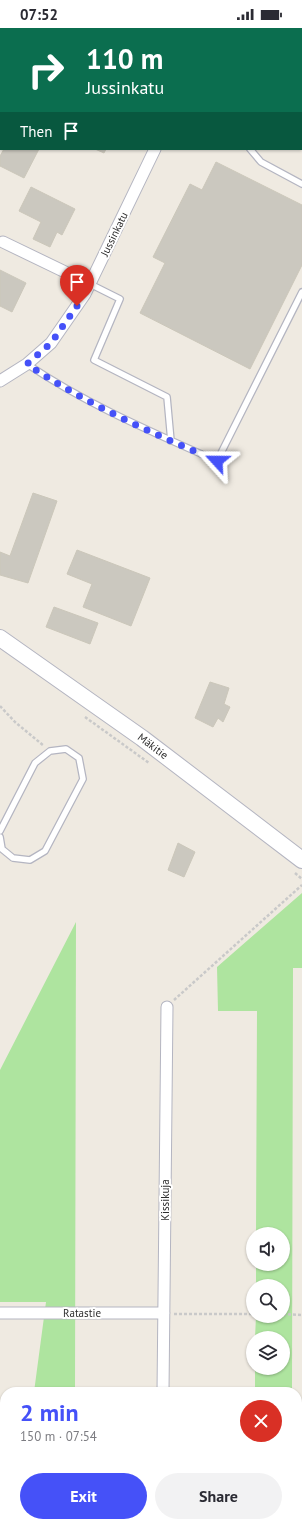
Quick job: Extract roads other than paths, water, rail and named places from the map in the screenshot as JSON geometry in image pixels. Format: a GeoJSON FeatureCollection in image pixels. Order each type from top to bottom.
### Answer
{"type":"FeatureCollection","features":[{"type":"Feature","properties":{"kind":"street","name":"Jussinkatu"},"geometry":{"type":"LineString","coordinates":[[0,381],[27,364],[51,343],[85,294],[155,150]]}},
{"type":"Feature","properties":{"kind":"street"},"geometry":{"type":"LineString","coordinates":[[3,242],[90,284]]}},
{"type":"Feature","properties":{"kind":"street","name":"Mäkitie"},"geometry":{"type":"LineString","coordinates":[[0,638],[142,738],[302,860]]}},
{"type":"Feature","properties":{"kind":"street","name":"Kissikuja"},"geometry":{"type":"LineString","coordinates":[[163,1387],[166,1007]]}},
{"type":"Feature","properties":{"kind":"street","name":"Ratastie"},"geometry":{"type":"LineString","coordinates":[[0,1313],[164,1314]]}},
{"type":"Feature","properties":{"kind":"lane"},"geometry":{"type":"LineString","coordinates":[[251,150],[261,162],[302,184]]}},
{"type":"Feature","properties":{"kind":"lane"},"geometry":{"type":"LineString","coordinates":[[90,284],[120,299],[94,360],[168,397],[171,441]]}},
{"type":"Feature","properties":{"kind":"lane"},"geometry":{"type":"LineString","coordinates":[[27,364],[60,385],[133,424],[217,461],[302,292]]}},
{"type":"Feature","properties":{"kind":"lane"},"geometry":{"type":"LineString","coordinates":[[0,831],[35,763],[50,751],[66,749],[79,758],[83,778],[45,851],[30,860],[13,858],[1,849],[0,837]]}}]}
